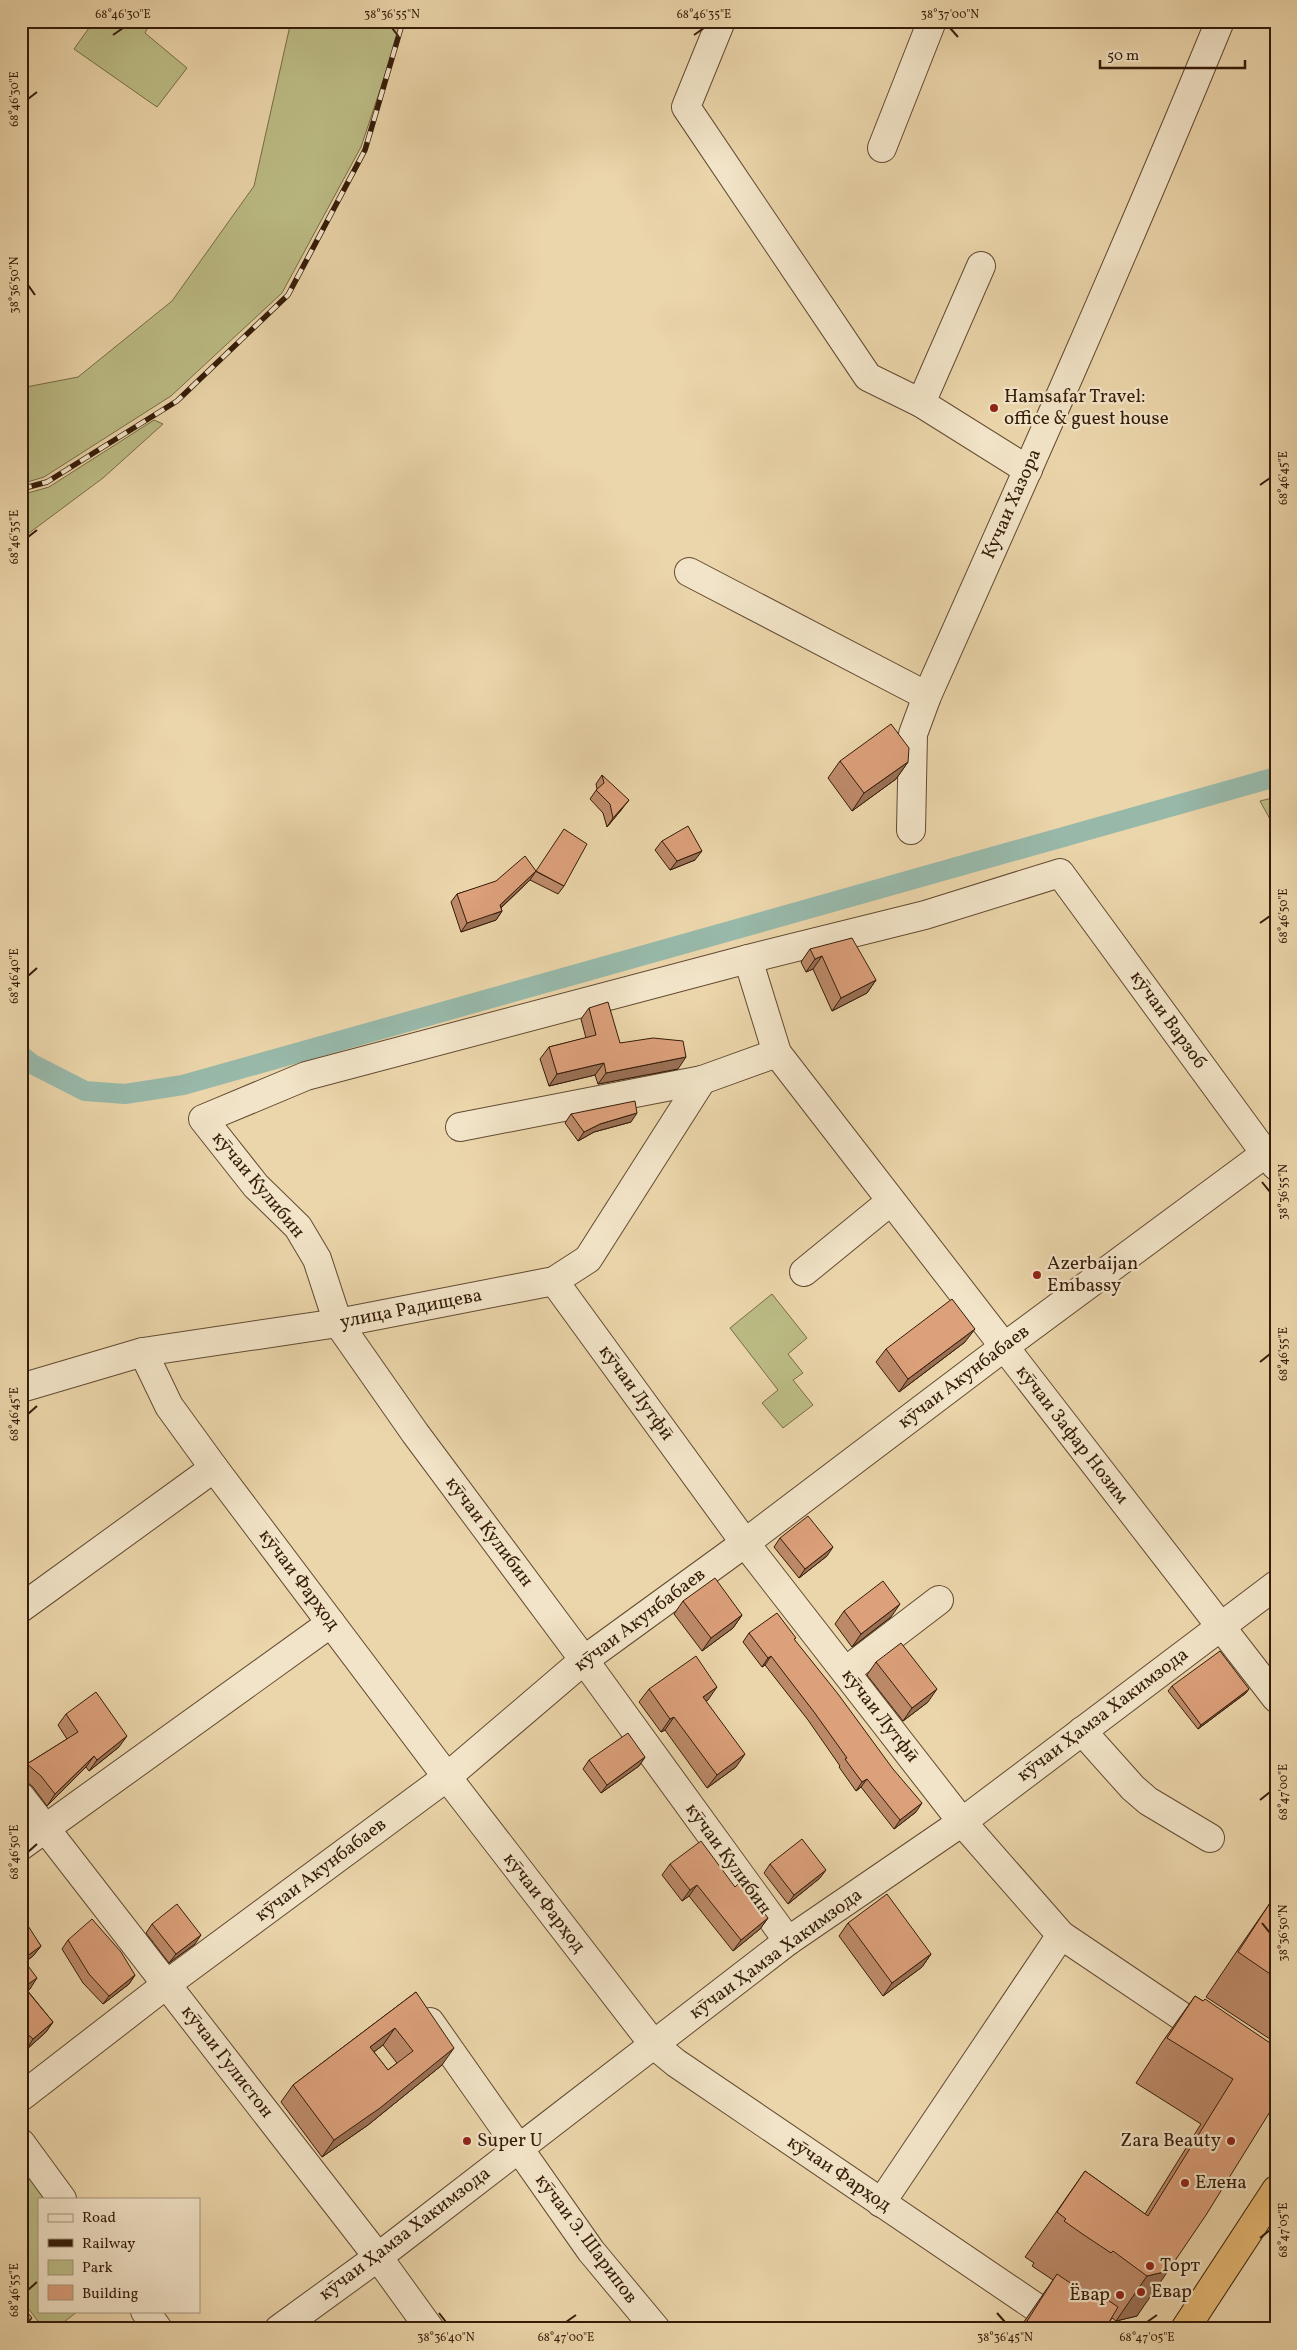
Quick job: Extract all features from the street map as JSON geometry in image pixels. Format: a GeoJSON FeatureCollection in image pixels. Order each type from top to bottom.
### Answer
{"type":"FeatureCollection","features":[{"type":"Feature","properties":{"kind":"highway"},"geometry":{"type":"LineString","coordinates":[[1206,2329],[1218,2294],[1276,2190]]}},
{"type":"Feature","properties":{"kind":"highway"},"geometry":{"type":"LineString","coordinates":[[1185,2329],[1218,2294],[1276,2223]]}},
{"type":"Feature","properties":{"kind":"street"},"geometry":{"type":"LineString","coordinates":[[721,21],[686,107],[868,377],[921,403],[1028,470]]}},
{"type":"Feature","properties":{"kind":"street"},"geometry":{"type":"LineString","coordinates":[[882,148],[932,21]]}},
{"type":"Feature","properties":{"kind":"street","name":"Кучаи Хазора"},"geometry":{"type":"LineString","coordinates":[[911,830],[913,734],[927,696],[1028,470],[1180,119],[1220,21]]}},
{"type":"Feature","properties":{"kind":"street"},"geometry":{"type":"LineString","coordinates":[[921,403],[980,266]]}},
{"type":"Feature","properties":{"kind":"street"},"geometry":{"type":"LineString","coordinates":[[689,572],[927,696]]}},
{"type":"Feature","properties":{"kind":"street","name":"кӯчаи Варзоб"},"geometry":{"type":"LineString","coordinates":[[748,959],[925,914],[1060,873],[1269,1149]]}},
{"type":"Feature","properties":{"kind":"street"},"geometry":{"type":"LineString","coordinates":[[460,1127],[702,1080],[777,1053],[748,959]]}},
{"type":"Feature","properties":{"kind":"street","name":"кӯчаи Кулибин"},"geometry":{"type":"LineString","coordinates":[[748,959],[306,1076],[203,1119],[256,1186],[298,1227],[317,1259],[338,1323],[415,1433],[584,1660],[788,1942]]}},
{"type":"Feature","properties":{"kind":"street","name":"кӯчаи Зафар Нозим"},"geometry":{"type":"LineString","coordinates":[[777,1053],[1276,1698]]}},
{"type":"Feature","properties":{"kind":"street","name":"улица Радищева"},"geometry":{"type":"LineString","coordinates":[[21,1388],[143,1352],[338,1323],[554,1281],[588,1259],[702,1080]]}},
{"type":"Feature","properties":{"kind":"street","name":"кӯчаи Акунбабаев"},"geometry":{"type":"LineString","coordinates":[[21,2097],[167,1984],[447,1777],[584,1660],[745,1543],[1269,1149]]}},
{"type":"Feature","properties":{"kind":"street"},"geometry":{"type":"LineString","coordinates":[[804,1272],[891,1201]]}},
{"type":"Feature","properties":{"kind":"street","name":"кӯчаи Лутфӣ"},"geometry":{"type":"LineString","coordinates":[[554,1281],[745,1543],[962,1822],[1061,1935],[1228,2048]]}},
{"type":"Feature","properties":{"kind":"street","name":"кӯчаи Фарҳод"},"geometry":{"type":"LineString","coordinates":[[143,1352],[169,1406],[214,1468],[447,1777],[654,2045],[676,2063],[1068,2329]]}},
{"type":"Feature","properties":{"kind":"street"},"geometry":{"type":"LineString","coordinates":[[21,1608],[214,1468]]}},
{"type":"Feature","properties":{"kind":"street","name":"кӯчаи Ҳамза Хакимзода"},"geometry":{"type":"LineString","coordinates":[[280,2329],[378,2257],[788,1942],[962,1822],[1276,1585]]}},
{"type":"Feature","properties":{"kind":"street"},"geometry":{"type":"LineString","coordinates":[[846,1671],[939,1600]]}},
{"type":"Feature","properties":{"kind":"street"},"geometry":{"type":"LineString","coordinates":[[21,1846],[331,1623]]}},
{"type":"Feature","properties":{"kind":"street"},"geometry":{"type":"LineString","coordinates":[[1082,1731],[1133,1788],[1148,1801],[1210,1838]]}},
{"type":"Feature","properties":{"kind":"street","name":"кӯчаи Гулистон"},"geometry":{"type":"LineString","coordinates":[[21,1797],[378,2257],[430,2329]]}},
{"type":"Feature","properties":{"kind":"street"},"geometry":{"type":"LineString","coordinates":[[881,2203],[1061,1935]]}},
{"type":"Feature","properties":{"kind":"street","name":"кӯчаи Э. Шарипов"},"geometry":{"type":"LineString","coordinates":[[418,2004],[591,2251],[656,2329]]}},
{"type":"Feature","properties":{"kind":"street"},"geometry":{"type":"LineString","coordinates":[[21,2143],[61,2198]]}},
{"type":"Feature","properties":{"kind":"street"},"geometry":{"type":"LineString","coordinates":[[146,2312],[158,2329]]}},
{"type":"Feature","properties":{"kind":"green space"},"geometry":{"type":"Polygon","coordinates":[[[94,21],[148,21],[150,23],[145,33],[187,68],[157,107],[74,49],[94,21]]]}},
{"type":"Feature","properties":{"kind":"green space"},"geometry":{"type":"Polygon","coordinates":[[[291,21],[403,21],[361,147],[282,293],[171,396],[44,477],[21,484],[21,388],[78,377],[172,301],[254,186],[291,21]]]}},
{"type":"Feature","properties":{"kind":"green space"},"geometry":{"type":"Polygon","coordinates":[[[154,420],[163,424],[103,478],[21,539],[21,495],[49,487],[154,420]]]}},
{"type":"Feature","properties":{"kind":"green space"},"geometry":{"type":"Polygon","coordinates":[[[1276,797],[1276,830],[1260,801],[1276,797]]]}},
{"type":"Feature","properties":{"kind":"green space"},"geometry":{"type":"Polygon","coordinates":[[[772,1294],[807,1338],[788,1354],[803,1373],[793,1380],[813,1405],[783,1428],[762,1403],[778,1390],[730,1328],[772,1294]]]}},
{"type":"Feature","properties":{"kind":"green space"},"geometry":{"type":"Polygon","coordinates":[[[21,2150],[57,2198],[38,2198],[38,2312],[77,2312],[55,2329],[44,2329],[21,2299],[21,2150]]]}},
{"type":"Feature","properties":{"kind":"building"},"geometry":{"type":"Polygon","coordinates":[[[891,724],[909,748],[908,762],[864,793],[840,761],[891,724]]]}},
{"type":"Feature","properties":{"kind":"building"},"geometry":{"type":"Polygon","coordinates":[[[602,775],[629,800],[613,818],[610,804],[596,790],[604,783],[602,775]]]}},
{"type":"Feature","properties":{"kind":"building"},"geometry":{"type":"Polygon","coordinates":[[[688,826],[702,851],[677,861],[662,841],[688,826]]]}},
{"type":"Feature","properties":{"kind":"building"},"geometry":{"type":"Polygon","coordinates":[[[564,829],[587,844],[564,886],[536,871],[564,829]]]}},
{"type":"Feature","properties":{"kind":"building"},"geometry":{"type":"Polygon","coordinates":[[[525,856],[536,871],[500,905],[502,911],[467,923],[457,894],[496,881],[525,856]]]}},
{"type":"Feature","properties":{"kind":"building"},"geometry":{"type":"Polygon","coordinates":[[[852,938],[876,980],[841,998],[822,956],[815,959],[810,949],[852,938]]]}},
{"type":"Feature","properties":{"kind":"building"},"geometry":{"type":"Polygon","coordinates":[[[608,1002],[620,1043],[653,1038],[683,1041],[686,1057],[606,1073],[604,1063],[557,1074],[549,1047],[596,1035],[589,1008],[608,1002]]]}},
{"type":"Feature","properties":{"kind":"building"},"geometry":{"type":"Polygon","coordinates":[[[635,1101],[637,1113],[600,1124],[584,1132],[571,1114],[635,1101]]]}},
{"type":"Feature","properties":{"kind":"building"},"geometry":{"type":"Polygon","coordinates":[[[952,1299],[975,1329],[908,1379],[886,1349],[952,1299]]]}},
{"type":"Feature","properties":{"kind":"building"},"geometry":{"type":"Polygon","coordinates":[[[808,1516],[833,1547],[805,1569],[780,1538],[808,1516]]]}},
{"type":"Feature","properties":{"kind":"building"},"geometry":{"type":"Polygon","coordinates":[[[715,1578],[742,1615],[711,1638],[683,1601],[715,1578]]]}},
{"type":"Feature","properties":{"kind":"building"},"geometry":{"type":"Polygon","coordinates":[[[883,1581],[900,1604],[861,1634],[844,1611],[883,1581]]]}},
{"type":"Feature","properties":{"kind":"building"},"geometry":{"type":"Polygon","coordinates":[[[777,1613],[796,1638],[794,1639],[838,1694],[893,1769],[922,1803],[900,1820],[867,1779],[862,1782],[814,1712],[771,1656],[768,1658],[749,1633],[777,1613]]]}},
{"type":"Feature","properties":{"kind":"building"},"geometry":{"type":"Polygon","coordinates":[[[901,1643],[937,1689],[912,1708],[876,1662],[901,1643]]]}},
{"type":"Feature","properties":{"kind":"building"},"geometry":{"type":"Polygon","coordinates":[[[1220,1651],[1249,1689],[1201,1725],[1172,1686],[1220,1651]]]}},
{"type":"Feature","properties":{"kind":"building"},"geometry":{"type":"Polygon","coordinates":[[[696,1656],[717,1687],[703,1697],[745,1754],[717,1775],[674,1717],[670,1719],[649,1689],[696,1656]]]}},
{"type":"Feature","properties":{"kind":"building"},"geometry":{"type":"Polygon","coordinates":[[[96,1692],[127,1736],[97,1760],[94,1756],[55,1794],[41,1776],[27,1764],[78,1732],[66,1714],[96,1692]]]}},
{"type":"Feature","properties":{"kind":"building"},"geometry":{"type":"Polygon","coordinates":[[[628,1733],[645,1757],[607,1785],[589,1760],[628,1733]]]}},
{"type":"Feature","properties":{"kind":"building"},"geometry":{"type":"Polygon","coordinates":[[[802,1839],[826,1870],[794,1895],[770,1864],[802,1839]]]}},
{"type":"Feature","properties":{"kind":"building"},"geometry":{"type":"Polygon","coordinates":[[[701,1841],[735,1887],[741,1881],[768,1918],[741,1940],[697,1885],[690,1890],[670,1864],[701,1841]]]}},
{"type":"Feature","properties":{"kind":"building"},"geometry":{"type":"Polygon","coordinates":[[[887,1894],[931,1954],[892,1983],[848,1923],[887,1894]]]}},
{"type":"Feature","properties":{"kind":"building"},"geometry":{"type":"Polygon","coordinates":[[[1270,1903],[1276,1907],[1276,1978],[1238,1952],[1270,1903]]]}},
{"type":"Feature","properties":{"kind":"building"},"geometry":{"type":"Polygon","coordinates":[[[177,1904],[201,1935],[176,1954],[152,1924],[177,1904]]]}},
{"type":"Feature","properties":{"kind":"building"},"geometry":{"type":"Polygon","coordinates":[[[23,1918],[41,1946],[23,1959],[37,1978],[24,1987],[53,2022],[33,2039],[21,2028],[21,1920],[23,1918]]]}},
{"type":"Feature","properties":{"kind":"building"},"geometry":{"type":"Polygon","coordinates":[[[92,1919],[121,1952],[135,1975],[109,1996],[89,1974],[68,1940],[92,1919]]]}},
{"type":"Feature","properties":{"kind":"building"},"geometry":{"type":"Polygon","coordinates":[[[416,1992],[454,2048],[380,2108],[334,2140],[293,2085],[416,1992]],[[395,2028],[370,2047],[388,2070],[413,2051],[395,2028]]]}},
{"type":"Feature","properties":{"kind":"building"},"geometry":{"type":"Polygon","coordinates":[[[1195,1996],[1203,2001],[1205,1999],[1276,2047],[1276,2102],[1206,2215],[1168,2271],[1147,2276],[1113,2251],[1111,2253],[1064,2221],[1066,2219],[1057,2212],[1085,2171],[1148,2216],[1233,2079],[1167,2038],[1195,1996]]]}},
{"type":"Feature","properties":{"kind":"building"},"geometry":{"type":"Polygon","coordinates":[[[1057,2274],[1091,2297],[1105,2298],[1118,2307],[1105,2329],[1022,2329],[1057,2274]]]}},
{"type":"Feature","properties":{"kind":"building"},"geometry":{"type":"Polygon","coordinates":[[[21,2304],[32,2318],[21,2326],[21,2304]]]}},
{"type":"Feature","properties":{"kind":"building"},"geometry":{"type":"Polygon","coordinates":[[[1261,2321],[1272,2329],[1256,2329],[1261,2321]]]}},
{"type":"Feature","properties":{"kind":"waterway"},"geometry":{"type":"LineString","coordinates":[[21,1055],[32,1064],[85,1091],[125,1094],[183,1085],[1276,777]]}},
{"type":"Feature","properties":{"kind":"railway"},"geometry":{"type":"LineString","coordinates":[[21,489],[47,482],[177,401],[288,295],[365,150],[403,21]]}},
{"type":"Feature","properties":{"kind":"place","name":"Hamsafar Travel: office & guest house"},"geometry":{"type":"Point","coordinates":[994,408]}},
{"type":"Feature","properties":{"kind":"place","name":"Azerbaijan Embassy"},"geometry":{"type":"Point","coordinates":[1037,1275]}},
{"type":"Feature","properties":{"kind":"place","name":"Super U"},"geometry":{"type":"Point","coordinates":[467,2141]}},
{"type":"Feature","properties":{"kind":"place","name":"Zara Beauty"},"geometry":{"type":"Point","coordinates":[1231,2141]}},
{"type":"Feature","properties":{"kind":"place","name":"Елена"},"geometry":{"type":"Point","coordinates":[1185,2183]}},
{"type":"Feature","properties":{"kind":"place","name":"Торт"},"geometry":{"type":"Point","coordinates":[1150,2266]}},
{"type":"Feature","properties":{"kind":"place","name":"Евар"},"geometry":{"type":"Point","coordinates":[1141,2292]}},
{"type":"Feature","properties":{"kind":"place","name":"Ёвар"},"geometry":{"type":"Point","coordinates":[1120,2295]}}]}
